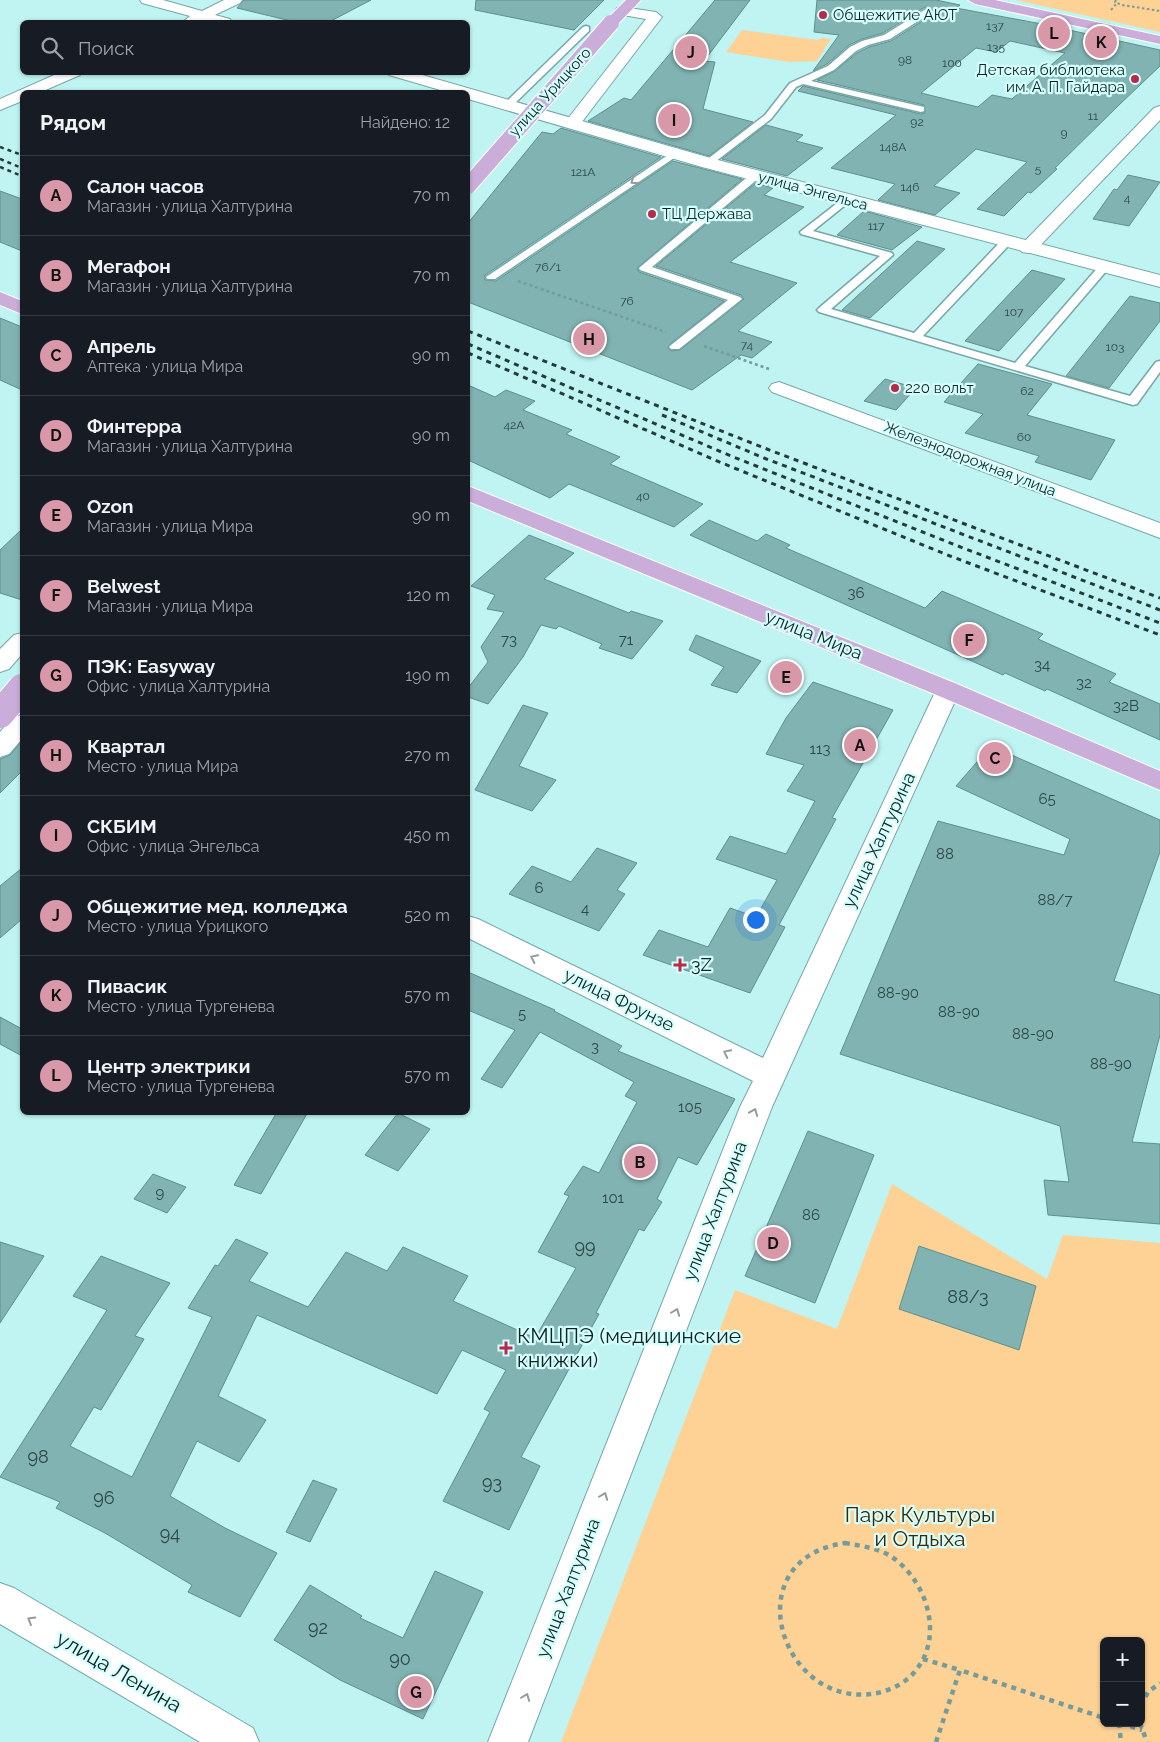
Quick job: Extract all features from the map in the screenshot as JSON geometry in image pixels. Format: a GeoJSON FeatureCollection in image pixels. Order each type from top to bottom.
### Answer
{"type":"FeatureCollection","features":[{"type":"Feature","properties":{"kind":"main road","name":"улица Урицкого"},"geometry":{"type":"LineString","coordinates":[[470,184],[611,23],[634,0]]}},
{"type":"Feature","properties":{"kind":"main road"},"geometry":{"type":"LineString","coordinates":[[976,0],[1160,40]]}},
{"type":"Feature","properties":{"kind":"main road"},"geometry":{"type":"LineString","coordinates":[[0,298],[20,307]]}},
{"type":"Feature","properties":{"kind":"main road","name":"улица Мира"},"geometry":{"type":"LineString","coordinates":[[470,494],[948,690],[1160,781]]}},
{"type":"Feature","properties":{"kind":"main road"},"geometry":{"type":"LineString","coordinates":[[0,714],[20,690]]}},
{"type":"Feature","properties":{"kind":"street"},"geometry":{"type":"LineString","coordinates":[[147,0],[218,20]]}},
{"type":"Feature","properties":{"kind":"street"},"geometry":{"type":"LineString","coordinates":[[195,20],[235,0]]}},
{"type":"Feature","properties":{"kind":"street"},"geometry":{"type":"LineString","coordinates":[[572,124],[655,18],[651,15],[622,12]]}},
{"type":"Feature","properties":{"kind":"street"},"geometry":{"type":"LineString","coordinates":[[34,90],[68,75]]}},
{"type":"Feature","properties":{"kind":"street"},"geometry":{"type":"LineString","coordinates":[[404,75],[455,90]]}},
{"type":"Feature","properties":{"kind":"street","name":"улица Энгельса"},"geometry":{"type":"LineString","coordinates":[[470,95],[755,176],[1160,281]]}},
{"type":"Feature","properties":{"kind":"street"},"geometry":{"type":"LineString","coordinates":[[0,105],[20,97]]}},
{"type":"Feature","properties":{"kind":"street"},"geometry":{"type":"LineString","coordinates":[[1028,248],[1160,111]]}},
{"type":"Feature","properties":{"kind":"street","name":"Железнодорожная улица"},"geometry":{"type":"LineString","coordinates":[[779,388],[1160,531]]}},
{"type":"Feature","properties":{"kind":"street"},"geometry":{"type":"LineString","coordinates":[[0,664],[20,642]]}},
{"type":"Feature","properties":{"kind":"street","name":"улица Халтурина"},"geometry":{"type":"LineString","coordinates":[[508,1742],[749,1125],[770,1075],[948,690]]}},
{"type":"Feature","properties":{"kind":"street"},"geometry":{"type":"LineString","coordinates":[[0,698],[20,706]]}},
{"type":"Feature","properties":{"kind":"street"},"geometry":{"type":"LineString","coordinates":[[0,748],[20,725]]}},
{"type":"Feature","properties":{"kind":"street","name":"улица Фрунзе"},"geometry":{"type":"LineString","coordinates":[[470,927],[770,1075]]}},
{"type":"Feature","properties":{"kind":"street","name":"улица Ленина"},"geometry":{"type":"LineString","coordinates":[[0,1602],[239,1742]]}},
{"type":"Feature","properties":{"kind":"lane"},"geometry":{"type":"LineString","coordinates":[[708,163],[768,117],[793,85],[831,68],[853,49],[864,43],[887,37],[926,12]]}},
{"type":"Feature","properties":{"kind":"lane"},"geometry":{"type":"LineString","coordinates":[[507,106],[586,29]]}},
{"type":"Feature","properties":{"kind":"lane"},"geometry":{"type":"LineString","coordinates":[[801,81],[921,109]]}},
{"type":"Feature","properties":{"kind":"lane"},"geometry":{"type":"LineString","coordinates":[[491,277],[674,154]]}},
{"type":"Feature","properties":{"kind":"lane"},"geometry":{"type":"LineString","coordinates":[[675,348],[736,299],[644,268],[755,176]]}},
{"type":"Feature","properties":{"kind":"lane"},"geometry":{"type":"LineString","coordinates":[[845,200],[805,232],[888,255],[822,310],[1133,401],[1160,364]]}},
{"type":"Feature","properties":{"kind":"lane"},"geometry":{"type":"LineString","coordinates":[[916,337],[1006,242]]}},
{"type":"Feature","properties":{"kind":"lane"},"geometry":{"type":"LineString","coordinates":[[1018,367],[1104,267]]}},
{"type":"Feature","properties":{"kind":"path"},"geometry":{"type":"LineString","coordinates":[[1116,0],[1115,2],[1122,5],[1160,11]]}},
{"type":"Feature","properties":{"kind":"path"},"geometry":{"type":"LineString","coordinates":[[845,1543],[870,1547],[893,1558],[912,1576],[924,1596],[931,1624],[928,1650],[923,1659],[917,1671],[899,1687],[876,1696],[851,1696],[826,1688],[805,1672],[789,1651],[780,1626],[780,1602],[787,1578],[802,1560],[822,1548],[845,1543]]}},
{"type":"Feature","properties":{"kind":"path"},"geometry":{"type":"LineString","coordinates":[[923,1659],[1100,1717]]}},
{"type":"Feature","properties":{"kind":"path"},"geometry":{"type":"LineString","coordinates":[[936,1742],[960,1670]]}},
{"type":"Feature","properties":{"kind":"path"},"geometry":{"type":"LineString","coordinates":[[1145,1696],[1154,1685],[1160,1683]]}},
{"type":"Feature","properties":{"kind":"path"},"geometry":{"type":"LineString","coordinates":[[1120,1727],[1121,1742]]}},
{"type":"Feature","properties":{"kind":"path"},"geometry":{"type":"LineString","coordinates":[[1133,1727],[1142,1730]]}},
{"type":"Feature","properties":{"kind":"path"},"geometry":{"type":"LineString","coordinates":[[1141,1727],[1147,1742]]}},
{"type":"Feature","properties":{"kind":"green space"},"geometry":{"type":"Polygon","coordinates":[[[1016,0],[1160,0],[1160,32],[1016,0]]]}},
{"type":"Feature","properties":{"kind":"green space"},"geometry":{"type":"Polygon","coordinates":[[[742,30],[817,40],[823,38],[831,39],[817,61],[789,62],[726,52],[742,30]]]}},
{"type":"Feature","properties":{"kind":"green space","name":"Парк Культуры и Отдыха"},"geometry":{"type":"Polygon","coordinates":[[[892,1184],[1047,1279],[1063,1235],[1160,1243],[1160,1742],[561,1742],[735,1290],[837,1329],[892,1184]]]}},
{"type":"Feature","properties":{"kind":"building"},"geometry":{"type":"Polygon","coordinates":[[[244,0],[371,0],[333,20],[287,20],[237,8],[244,0]]]}},
{"type":"Feature","properties":{"kind":"building"},"geometry":{"type":"Polygon","coordinates":[[[476,0],[604,0],[574,30],[475,10],[476,0]]]}},
{"type":"Feature","properties":{"kind":"building"},"geometry":{"type":"Polygon","coordinates":[[[715,0],[750,0],[704,61],[715,62],[703,109],[753,122],[709,156],[588,121],[624,98],[631,100],[715,0]]]}},
{"type":"Feature","properties":{"kind":"building"},"geometry":{"type":"Polygon","coordinates":[[[817,0],[936,0],[960,5],[956,8],[1042,24],[1160,50],[1160,66],[1055,168],[1057,169],[1031,193],[1028,192],[1004,216],[977,209],[1027,162],[976,149],[934,186],[960,193],[935,215],[878,200],[895,184],[831,168],[896,115],[798,91],[803,86],[921,114],[925,113],[924,105],[817,80],[835,71],[857,53],[869,47],[891,41],[930,16],[932,12],[925,7],[883,33],[849,45],[827,64],[813,71],[839,35],[814,32],[817,0]],[[1010,41],[996,52],[976,48],[921,93],[978,107],[992,95],[1012,99],[1065,53],[1010,41]]]}},
{"type":"Feature","properties":{"kind":"building"},"geometry":{"type":"Polygon","coordinates":[[[766,125],[803,135],[796,141],[823,148],[787,176],[722,159],[766,125]]]}},
{"type":"Feature","properties":{"kind":"building"},"geometry":{"type":"Polygon","coordinates":[[[561,128],[661,157],[485,275],[485,280],[496,281],[673,161],[742,179],[637,268],[639,272],[724,301],[670,344],[668,348],[671,351],[680,350],[744,299],[741,295],[656,266],[756,183],[773,188],[764,195],[804,207],[730,262],[797,283],[738,331],[772,342],[752,358],[741,355],[692,390],[470,303],[470,221],[542,132],[553,134],[561,128]]]}},
{"type":"Feature","properties":{"kind":"building"},"geometry":{"type":"Polygon","coordinates":[[[1128,175],[1160,182],[1129,226],[1093,219],[1114,189],[1117,190],[1128,175]]]}},
{"type":"Feature","properties":{"kind":"building"},"geometry":{"type":"Polygon","coordinates":[[[0,191],[20,198],[20,250],[0,242],[0,191]]]}},
{"type":"Feature","properties":{"kind":"building"},"geometry":{"type":"Polygon","coordinates":[[[864,211],[922,227],[892,250],[837,235],[864,211]]]}},
{"type":"Feature","properties":{"kind":"building"},"geometry":{"type":"Polygon","coordinates":[[[917,241],[945,249],[870,318],[842,310],[917,241]]]}},
{"type":"Feature","properties":{"kind":"building"},"geometry":{"type":"Polygon","coordinates":[[[1032,270],[1065,279],[999,351],[965,341],[1032,270]]]}},
{"type":"Feature","properties":{"kind":"building"},"geometry":{"type":"Polygon","coordinates":[[[1130,296],[1160,303],[1160,321],[1109,388],[1066,376],[1130,296]]]}},
{"type":"Feature","properties":{"kind":"building"},"geometry":{"type":"Polygon","coordinates":[[[0,318],[20,326],[20,389],[0,380],[0,318]]]}},
{"type":"Feature","properties":{"kind":"building"},"geometry":{"type":"Polygon","coordinates":[[[978,364],[1052,384],[1027,415],[1115,440],[1091,480],[1035,462],[1039,456],[965,433],[983,414],[944,402],[978,364]]]}},
{"type":"Feature","properties":{"kind":"building"},"geometry":{"type":"Polygon","coordinates":[[[885,379],[916,388],[896,410],[864,401],[885,379]]]}},
{"type":"Feature","properties":{"kind":"building"},"geometry":{"type":"Polygon","coordinates":[[[470,386],[495,397],[506,390],[535,401],[523,410],[572,430],[566,434],[620,457],[610,464],[703,504],[674,527],[569,484],[550,498],[470,461],[470,386]]]}},
{"type":"Feature","properties":{"kind":"building"},"geometry":{"type":"Polygon","coordinates":[[[709,520],[757,541],[766,534],[790,545],[786,548],[925,608],[942,591],[1043,634],[1038,639],[1116,674],[1109,682],[1160,704],[1160,740],[1047,689],[1045,691],[1005,673],[1003,675],[690,535],[709,520]]]}},
{"type":"Feature","properties":{"kind":"building"},"geometry":{"type":"Polygon","coordinates":[[[20,531],[20,599],[0,593],[0,550],[20,531]]]}},
{"type":"Feature","properties":{"kind":"building"},"geometry":{"type":"Polygon","coordinates":[[[529,535],[574,553],[544,579],[629,613],[631,611],[663,621],[632,659],[599,648],[602,644],[559,626],[556,629],[541,625],[523,657],[488,704],[470,698],[470,685],[488,662],[481,647],[504,612],[487,609],[495,595],[471,586],[529,535]]]}},
{"type":"Feature","properties":{"kind":"building"},"geometry":{"type":"Polygon","coordinates":[[[696,635],[761,661],[737,693],[711,685],[724,667],[689,650],[696,635]]]}},
{"type":"Feature","properties":{"kind":"building"},"geometry":{"type":"Polygon","coordinates":[[[813,682],[893,710],[832,818],[836,819],[779,925],[785,927],[750,993],[643,955],[659,930],[708,947],[730,908],[756,917],[777,880],[716,859],[730,836],[786,854],[815,801],[787,791],[804,765],[766,754],[786,718],[813,682]]]}},
{"type":"Feature","properties":{"kind":"building"},"geometry":{"type":"Polygon","coordinates":[[[523,705],[548,713],[519,766],[556,780],[532,811],[475,790],[523,705]]]}},
{"type":"Feature","properties":{"kind":"building"},"geometry":{"type":"Polygon","coordinates":[[[20,743],[20,773],[0,793],[0,759],[10,755],[20,743]]]}},
{"type":"Feature","properties":{"kind":"building"},"geometry":{"type":"Polygon","coordinates":[[[991,746],[1160,820],[1160,852],[1114,981],[1160,995],[1160,1035],[1132,1142],[1160,1144],[1160,1224],[1048,1215],[1044,1180],[1069,1182],[1060,1126],[840,1054],[938,821],[1064,855],[1070,839],[956,786],[991,746]]]}},
{"type":"Feature","properties":{"kind":"building"},"geometry":{"type":"Polygon","coordinates":[[[597,848],[637,863],[617,890],[625,894],[599,931],[509,894],[532,866],[571,882],[597,848]]]}},
{"type":"Feature","properties":{"kind":"building"},"geometry":{"type":"Polygon","coordinates":[[[20,870],[20,921],[0,938],[0,886],[20,870]]]}},
{"type":"Feature","properties":{"kind":"building"},"geometry":{"type":"Polygon","coordinates":[[[470,973],[555,1010],[622,1046],[618,1051],[735,1099],[697,1165],[678,1157],[657,1199],[662,1202],[644,1231],[639,1229],[596,1313],[599,1314],[521,1457],[540,1466],[509,1530],[443,1501],[490,1412],[484,1409],[506,1370],[462,1350],[437,1394],[257,1315],[218,1396],[266,1420],[239,1462],[197,1441],[170,1496],[225,1528],[277,1553],[240,1617],[188,1592],[192,1585],[105,1533],[56,1508],[60,1502],[0,1477],[107,1310],[73,1296],[101,1256],[170,1283],[135,1336],[144,1339],[101,1410],[94,1407],[70,1446],[132,1477],[212,1317],[188,1308],[215,1265],[218,1266],[236,1239],[268,1253],[249,1281],[308,1307],[346,1252],[387,1271],[403,1247],[468,1276],[453,1301],[535,1338],[576,1268],[538,1252],[569,1196],[564,1194],[583,1166],[599,1173],[637,1102],[625,1096],[634,1082],[540,1032],[502,1088],[481,1079],[515,1030],[470,1011],[470,973]]]}},
{"type":"Feature","properties":{"kind":"building"},"geometry":{"type":"Polygon","coordinates":[[[0,1017],[20,1028],[20,1055],[0,1044],[0,1017]]]}},
{"type":"Feature","properties":{"kind":"building"},"geometry":{"type":"Polygon","coordinates":[[[275,1115],[306,1115],[261,1194],[234,1185],[275,1115]]]}},
{"type":"Feature","properties":{"kind":"building"},"geometry":{"type":"Polygon","coordinates":[[[396,1115],[402,1115],[430,1129],[398,1171],[365,1155],[396,1115]]]}},
{"type":"Feature","properties":{"kind":"building"},"geometry":{"type":"Polygon","coordinates":[[[808,1131],[874,1155],[815,1303],[745,1276],[808,1131]]]}},
{"type":"Feature","properties":{"kind":"building"},"geometry":{"type":"Polygon","coordinates":[[[153,1174],[186,1187],[167,1213],[134,1199],[153,1174]]]}},
{"type":"Feature","properties":{"kind":"building"},"geometry":{"type":"Polygon","coordinates":[[[0,1242],[44,1256],[0,1323],[0,1242]]]}},
{"type":"Feature","properties":{"kind":"building"},"geometry":{"type":"Polygon","coordinates":[[[919,1246],[1036,1286],[1019,1350],[899,1309],[919,1246]]]}},
{"type":"Feature","properties":{"kind":"building"},"geometry":{"type":"Polygon","coordinates":[[[313,1480],[337,1489],[310,1542],[286,1532],[313,1480]]]}},
{"type":"Feature","properties":{"kind":"building"},"geometry":{"type":"Polygon","coordinates":[[[435,1571],[483,1592],[423,1719],[340,1680],[274,1640],[310,1585],[362,1616],[360,1618],[403,1638],[435,1571]]]}},
{"type":"Feature","properties":{"kind":"railway"},"geometry":{"type":"LineString","coordinates":[[0,147],[20,154]]}},
{"type":"Feature","properties":{"kind":"railway"},"geometry":{"type":"LineString","coordinates":[[0,159],[20,167]]}},
{"type":"Feature","properties":{"kind":"railway"},"geometry":{"type":"LineString","coordinates":[[0,167],[20,175]]}},
{"type":"Feature","properties":{"kind":"railway"},"geometry":{"type":"LineString","coordinates":[[470,332],[772,451],[1160,598]]}},
{"type":"Feature","properties":{"kind":"railway"},"geometry":{"type":"LineString","coordinates":[[470,345],[731,456],[963,548],[1160,623]]}},
{"type":"Feature","properties":{"kind":"railway"},"geometry":{"type":"LineString","coordinates":[[470,354],[722,463],[950,556],[1160,635]]}},
{"type":"Feature","properties":{"kind":"railway"},"geometry":{"type":"LineString","coordinates":[[662,415],[764,458],[1160,610]]}},
{"type":"Feature","properties":{"kind":"place","name":"Общежитие АЮТ"},"geometry":{"type":"Point","coordinates":[823,15]}},
{"type":"Feature","properties":{"kind":"place","name":"Центр электрики"},"geometry":{"type":"Point","coordinates":[1054,33]}},
{"type":"Feature","properties":{"kind":"place","name":"Пивасик"},"geometry":{"type":"Point","coordinates":[1101,42]}},
{"type":"Feature","properties":{"kind":"place","name":"Общежитие мед. колледжа"},"geometry":{"type":"Point","coordinates":[691,52]}},
{"type":"Feature","properties":{"kind":"place","name":"Детская библиотека им. А. П. Гайдара"},"geometry":{"type":"Point","coordinates":[1135,79]}},
{"type":"Feature","properties":{"kind":"place","name":"СКБИМ"},"geometry":{"type":"Point","coordinates":[674,120]}},
{"type":"Feature","properties":{"kind":"place","name":"ТЦ Держава"},"geometry":{"type":"Point","coordinates":[652,214]}},
{"type":"Feature","properties":{"kind":"place","name":"Квартал"},"geometry":{"type":"Point","coordinates":[589,339]}},
{"type":"Feature","properties":{"kind":"place","name":"220 вольт"},"geometry":{"type":"Point","coordinates":[895,388]}},
{"type":"Feature","properties":{"kind":"place","name":"Belwest"},"geometry":{"type":"Point","coordinates":[969,640]}},
{"type":"Feature","properties":{"kind":"place","name":"Ozon"},"geometry":{"type":"Point","coordinates":[786,677]}},
{"type":"Feature","properties":{"kind":"place","name":"Салон часов"},"geometry":{"type":"Point","coordinates":[860,745]}},
{"type":"Feature","properties":{"kind":"place","name":"Апрель"},"geometry":{"type":"Point","coordinates":[995,758]}},
{"type":"Feature","properties":{"kind":"place","name":"3Z"},"geometry":{"type":"Point","coordinates":[680,965]}},
{"type":"Feature","properties":{"kind":"place","name":"Мегафон"},"geometry":{"type":"Point","coordinates":[640,1162]}},
{"type":"Feature","properties":{"kind":"place","name":"Финтерра"},"geometry":{"type":"Point","coordinates":[773,1243]}},
{"type":"Feature","properties":{"kind":"place","name":"КМЦПЭ (медицинские книжки)"},"geometry":{"type":"Point","coordinates":[506,1348]}},
{"type":"Feature","properties":{"kind":"place","name":"ПЭК: Easyway"},"geometry":{"type":"Point","coordinates":[416,1692]}}]}
